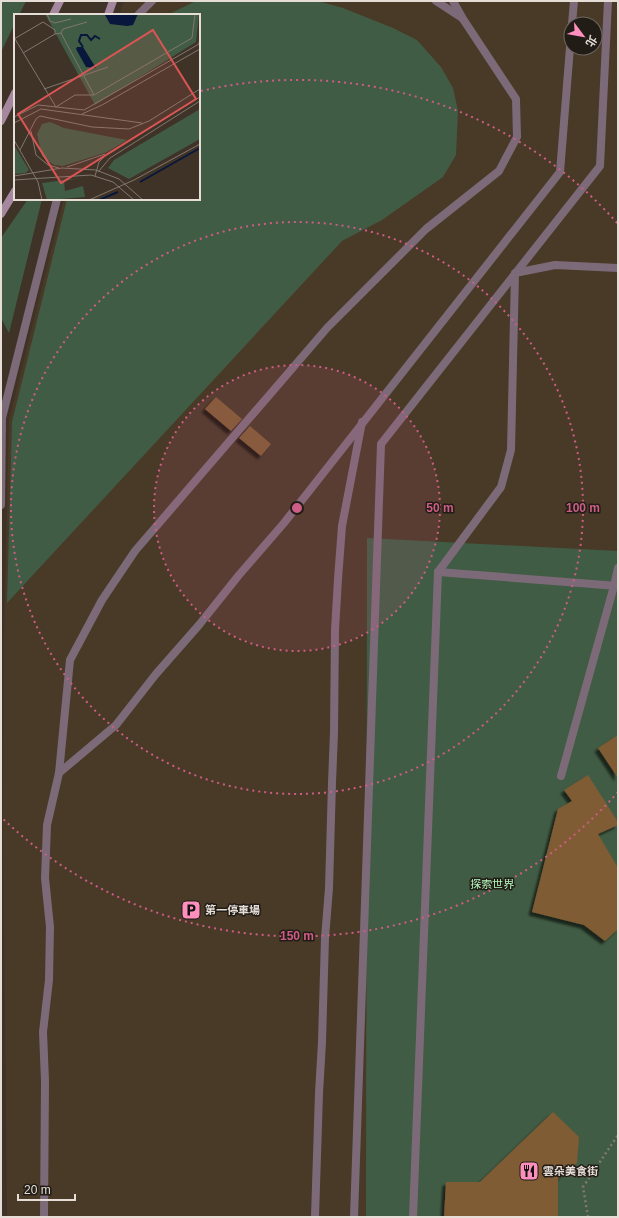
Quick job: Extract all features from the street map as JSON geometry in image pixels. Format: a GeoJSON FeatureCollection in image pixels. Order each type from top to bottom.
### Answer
{"type":"FeatureCollection","features":[{"type":"Feature","properties":{"kind":"street"},"geometry":{"type":"LineString","coordinates":[[54,14],[60,1]]}},
{"type":"Feature","properties":{"kind":"street"},"geometry":{"type":"LineString","coordinates":[[108,14],[113,1]]}},
{"type":"Feature","properties":{"kind":"street"},"geometry":{"type":"LineString","coordinates":[[139,14],[152,1]]}},
{"type":"Feature","properties":{"kind":"street"},"geometry":{"type":"LineString","coordinates":[[436,1],[463,19]]}},
{"type":"Feature","properties":{"kind":"street"},"geometry":{"type":"LineString","coordinates":[[44,1217],[45,1081],[43,1032],[49,980],[50,927],[45,878],[46,832],[59,773],[70,660],[102,600],[135,551],[327,328],[426,229],[499,171],[517,137],[516,100],[463,19],[453,1]]}},
{"type":"Feature","properties":{"kind":"street"},"geometry":{"type":"LineString","coordinates":[[573,16],[574,1]]}},
{"type":"Feature","properties":{"kind":"street"},"geometry":{"type":"LineString","coordinates":[[354,1217],[381,444],[600,166],[608,1]]}},
{"type":"Feature","properties":{"kind":"street"},"geometry":{"type":"LineString","coordinates":[[59,773],[116,726],[156,674],[284,523],[560,172],[569,56]]}},
{"type":"Feature","properties":{"kind":"street"},"geometry":{"type":"LineString","coordinates":[[1,121],[14,95]]}},
{"type":"Feature","properties":{"kind":"street"},"geometry":{"type":"LineString","coordinates":[[1,214],[14,193]]}},
{"type":"Feature","properties":{"kind":"street"},"geometry":{"type":"LineString","coordinates":[[1,505],[2,416],[57,200]]}},
{"type":"Feature","properties":{"kind":"street"},"geometry":{"type":"LineString","coordinates":[[515,273],[555,265],[618,268]]}},
{"type":"Feature","properties":{"kind":"street"},"geometry":{"type":"LineString","coordinates":[[414,1217],[438,572],[500,487],[511,450],[515,273]]}},
{"type":"Feature","properties":{"kind":"street"},"geometry":{"type":"LineString","coordinates":[[315,1217],[325,938],[329,888],[338,579],[342,526],[363,421]]}},
{"type":"Feature","properties":{"kind":"street"},"geometry":{"type":"LineString","coordinates":[[561,776],[616,586],[618,568]]}},
{"type":"Feature","properties":{"kind":"street"},"geometry":{"type":"LineString","coordinates":[[438,572],[616,586]]}},
{"type":"Feature","properties":{"kind":"path"},"geometry":{"type":"LineString","coordinates":[[588,1217],[583,1187],[618,1135]]}},
{"type":"Feature","properties":{"kind":"shaded area"},"geometry":{"type":"Polygon","coordinates":[[[124,1],[618,1],[618,1217],[7,1217],[3,833],[4,637],[9,420],[64,200],[200,200],[200,14],[119,14],[124,1]]]}},
{"type":"Feature","properties":{"kind":"green space"},"geometry":{"type":"Polygon","coordinates":[[[1,1],[26,1],[20,14],[14,14],[14,25],[1,52],[1,1]]]}},
{"type":"Feature","properties":{"kind":"green space"},"geometry":{"type":"Polygon","coordinates":[[[196,1],[318,1],[343,8],[393,28],[417,40],[441,67],[453,88],[458,111],[456,155],[443,177],[382,220],[342,241],[7,603],[12,422],[67,200],[200,200],[200,14],[169,14],[196,1]]]}},
{"type":"Feature","properties":{"kind":"green space"},"geometry":{"type":"Polygon","coordinates":[[[27,200],[42,200],[9,333],[1,318],[1,238],[27,200]]]}},
{"type":"Feature","properties":{"kind":"green space","name":"探索世界"},"geometry":{"type":"Polygon","coordinates":[[[367,538],[618,551],[618,1217],[366,1217],[367,538]]]}},
{"type":"Feature","properties":{"kind":"building"},"geometry":{"type":"Polygon","coordinates":[[[216,397],[242,419],[231,431],[205,409],[216,397]]]}},
{"type":"Feature","properties":{"kind":"building"},"geometry":{"type":"Polygon","coordinates":[[[250,426],[271,444],[261,456],[239,438],[250,426]]]}},
{"type":"Feature","properties":{"kind":"building"},"geometry":{"type":"Polygon","coordinates":[[[618,735],[618,778],[598,748],[618,735]]]}},
{"type":"Feature","properties":{"kind":"building"},"geometry":{"type":"Polygon","coordinates":[[[588,775],[618,822],[618,825],[598,834],[618,868],[618,929],[605,941],[584,925],[532,912],[558,809],[572,801],[564,790],[588,775]]]}},
{"type":"Feature","properties":{"kind":"building","name":"雲朵美食街"},"geometry":{"type":"Polygon","coordinates":[[[553,1112],[579,1137],[577,1163],[558,1179],[558,1217],[444,1217],[446,1182],[480,1182],[553,1112]]]}},
{"type":"Feature","properties":{"kind":"place","name":"第一停車場"},"geometry":{"type":"Point","coordinates":[191,910]}},
{"type":"Feature","properties":{"kind":"place","name":"雲朵美食街"},"geometry":{"type":"Point","coordinates":[529,1171]}}]}
